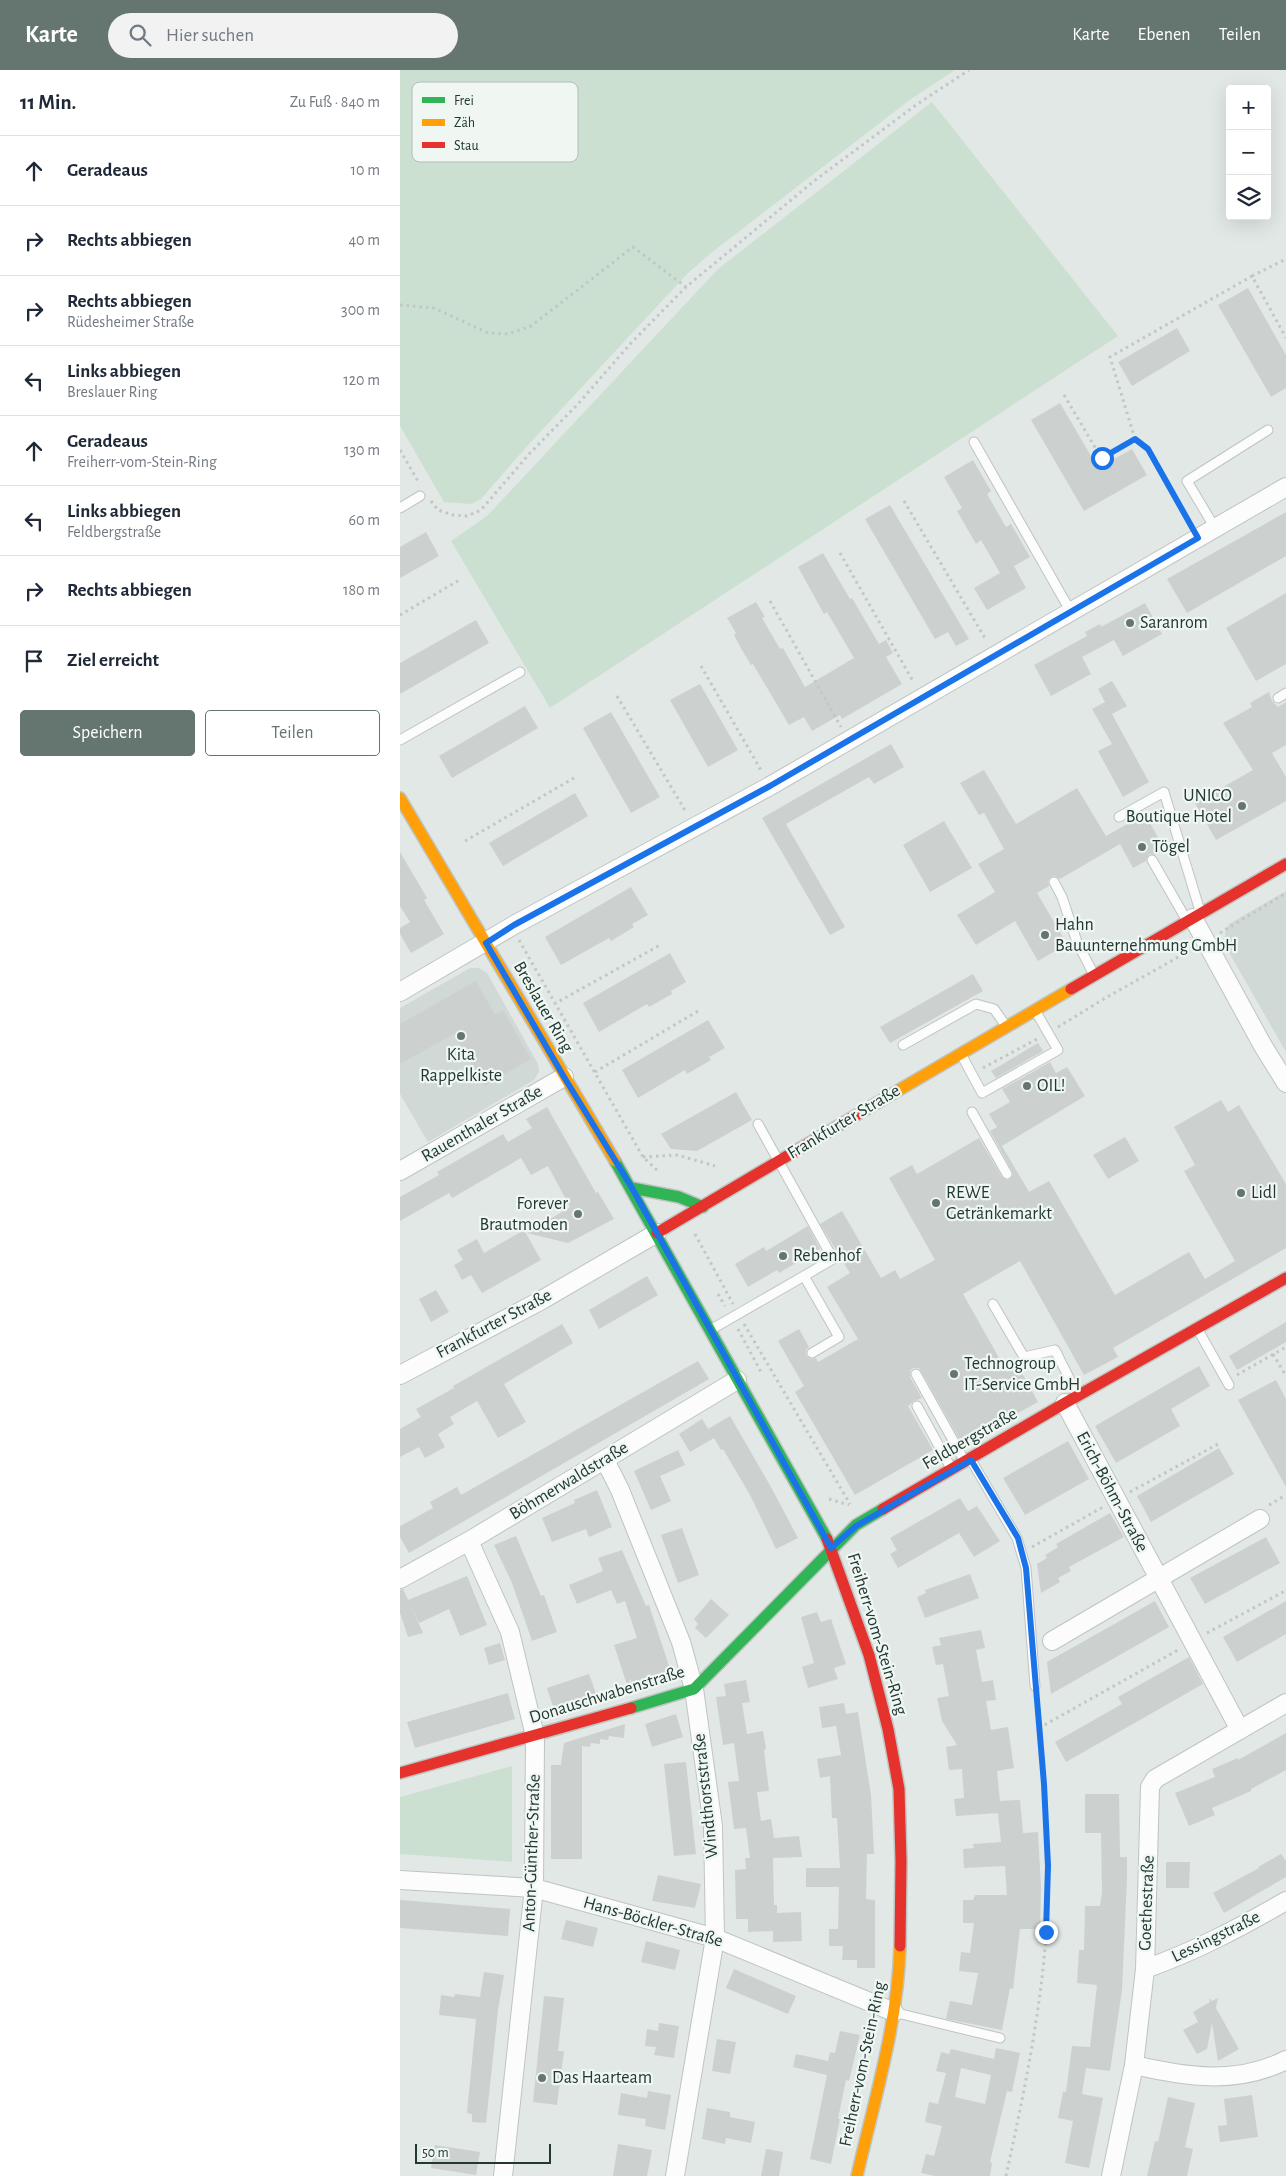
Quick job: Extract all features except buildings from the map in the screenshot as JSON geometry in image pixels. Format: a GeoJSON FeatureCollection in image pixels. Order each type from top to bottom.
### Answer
{"type":"FeatureCollection","features":[{"type":"Feature","properties":{"kind":"street"},"geometry":{"type":"LineString","coordinates":[[400,992],[514,925],[770,786],[1286,487]]}},
{"type":"Feature","properties":{"kind":"street","name":"Breslauer Ring"},"geometry":{"type":"LineString","coordinates":[[400,798],[657,1233]]}},
{"type":"Feature","properties":{"kind":"street","name":"Frankfurter Straße"},"geometry":{"type":"LineString","coordinates":[[400,1375],[436,1354],[540,1301],[703,1207],[1034,1010],[1286,864]]}},
{"type":"Feature","properties":{"kind":"street"},"geometry":{"type":"LineString","coordinates":[[1194,918],[1263,1046],[1286,1083]]}},
{"type":"Feature","properties":{"kind":"street","name":"Rauenthaler Straße"},"geometry":{"type":"LineString","coordinates":[[400,1171],[564,1077]]}},
{"type":"Feature","properties":{"kind":"street"},"geometry":{"type":"LineString","coordinates":[[632,1188],[679,1197],[703,1207]]}},
{"type":"Feature","properties":{"kind":"street","name":"Freiherr-vom-Stein-Ring"},"geometry":{"type":"LineString","coordinates":[[657,1233],[712,1329],[738,1380],[793,1476],[831,1548],[869,1655],[888,1729],[899,1789],[901,1861],[899,1977],[894,2012],[857,2176]]}},
{"type":"Feature","properties":{"kind":"street","name":"Feldbergstraße"},"geometry":{"type":"LineString","coordinates":[[831,1548],[856,1526],[1196,1328],[1286,1278]]}},
{"type":"Feature","properties":{"kind":"street","name":"Böhmerwaldstraße"},"geometry":{"type":"LineString","coordinates":[[400,1579],[469,1541],[738,1380]]}},
{"type":"Feature","properties":{"kind":"street","name":"Erich-Böhm-Straße"},"geometry":{"type":"LineString","coordinates":[[1072,1400],[1159,1580],[1240,1730]]}},
{"type":"Feature","properties":{"kind":"street","name":"Windthorststraße"},"geometry":{"type":"LineString","coordinates":[[606,1460],[620,1490],[681,1642],[694,1689],[713,1826],[714,1938],[675,2176]]}},
{"type":"Feature","properties":{"kind":"street"},"geometry":{"type":"LineString","coordinates":[[1052,1641],[1159,1580],[1260,1519]]}},
{"type":"Feature","properties":{"kind":"street","name":"Anton-Günther-Straße"},"geometry":{"type":"LineString","coordinates":[[469,1541],[510,1632],[536,1736],[534,1888],[503,2176]]}},
{"type":"Feature","properties":{"kind":"street","name":"Donauschwabenstraße"},"geometry":{"type":"LineString","coordinates":[[401,1769],[536,1736],[694,1689],[831,1548]]}},
{"type":"Feature","properties":{"kind":"street","name":"Goethestraße"},"geometry":{"type":"LineString","coordinates":[[1111,2176],[1134,2065],[1145,1970],[1150,1787],[1152,1782],[1286,1703]]}},
{"type":"Feature","properties":{"kind":"street","name":"Hans-Böckler-Straße"},"geometry":{"type":"LineString","coordinates":[[400,1880],[534,1888],[714,1938],[894,2012]]}},
{"type":"Feature","properties":{"kind":"street","name":"Lessingstraße"},"geometry":{"type":"LineString","coordinates":[[1145,1970],[1215,1942],[1286,1901]]}},
{"type":"Feature","properties":{"kind":"street"},"geometry":{"type":"LineString","coordinates":[[1134,2065],[1219,2078],[1258,2072],[1286,2060]]}},
{"type":"Feature","properties":{"kind":"lane"},"geometry":{"type":"LineString","coordinates":[[1215,528],[1187,481],[1268,430]]}},
{"type":"Feature","properties":{"kind":"lane"},"geometry":{"type":"LineString","coordinates":[[974,442],[1071,612]]}},
{"type":"Feature","properties":{"kind":"lane"},"geometry":{"type":"LineString","coordinates":[[400,508],[424,494]]}},
{"type":"Feature","properties":{"kind":"lane"},"geometry":{"type":"LineString","coordinates":[[400,740],[520,672]]}},
{"type":"Feature","properties":{"kind":"lane"},"geometry":{"type":"LineString","coordinates":[[1119,817],[1164,792],[1194,918]]}},
{"type":"Feature","properties":{"kind":"lane"},"geometry":{"type":"LineString","coordinates":[[1152,860],[1194,918]]}},
{"type":"Feature","properties":{"kind":"lane"},"geometry":{"type":"LineString","coordinates":[[1054,882],[1062,897],[1077,942],[1094,976]]}},
{"type":"Feature","properties":{"kind":"lane"},"geometry":{"type":"LineString","coordinates":[[903,1045],[976,1004],[994,1009],[1006,1027]]}},
{"type":"Feature","properties":{"kind":"lane"},"geometry":{"type":"LineString","coordinates":[[960,1054],[982,1093],[1058,1050],[1034,1010]]}},
{"type":"Feature","properties":{"kind":"lane"},"geometry":{"type":"LineString","coordinates":[[972,1112],[1007,1174]]}},
{"type":"Feature","properties":{"kind":"lane"},"geometry":{"type":"LineString","coordinates":[[712,1329],[833,1259],[758,1124]]}},
{"type":"Feature","properties":{"kind":"lane"},"geometry":{"type":"LineString","coordinates":[[804,1276],[839,1337],[812,1353]]}},
{"type":"Feature","properties":{"kind":"lane"},"geometry":{"type":"LineString","coordinates":[[993,1304],[1024,1357],[1055,1350],[1072,1400]]}},
{"type":"Feature","properties":{"kind":"lane"},"geometry":{"type":"LineString","coordinates":[[1196,1328],[1229,1384]]}},
{"type":"Feature","properties":{"kind":"lane"},"geometry":{"type":"LineString","coordinates":[[916,1374],[968,1461],[1018,1538],[1026,1568],[1035,1686]]}},
{"type":"Feature","properties":{"kind":"lane"},"geometry":{"type":"LineString","coordinates":[[917,1406],[952,1470]]}},
{"type":"Feature","properties":{"kind":"lane"},"geometry":{"type":"LineString","coordinates":[[894,2012],[1000,2038]]}},
{"type":"Feature","properties":{"kind":"path"},"geometry":{"type":"LineString","coordinates":[[400,450],[424,494],[438,510],[453,515],[467,516],[481,510],[530,453],[578,404],[631,343],[686,287],[814,181],[916,105],[969,70]]}},
{"type":"Feature","properties":{"kind":"path"},"geometry":{"type":"LineString","coordinates":[[400,305],[434,308],[488,332],[508,334],[531,326],[633,247],[686,287]]}},
{"type":"Feature","properties":{"kind":"path"},"geometry":{"type":"LineString","coordinates":[[1198,538],[1148,449],[1135,439],[1110,357],[1252,276],[1286,259]]}},
{"type":"Feature","properties":{"kind":"path"},"geometry":{"type":"LineString","coordinates":[[1252,276],[1286,338]]}},
{"type":"Feature","properties":{"kind":"path"},"geometry":{"type":"LineString","coordinates":[[1064,395],[1102,458],[1135,439]]}},
{"type":"Feature","properties":{"kind":"path"},"geometry":{"type":"LineString","coordinates":[[904,500],[995,655]]}},
{"type":"Feature","properties":{"kind":"path"},"geometry":{"type":"LineString","coordinates":[[840,552],[922,698]]}},
{"type":"Feature","properties":{"kind":"path"},"geometry":{"type":"LineString","coordinates":[[400,615],[461,579]]}},
{"type":"Feature","properties":{"kind":"path"},"geometry":{"type":"LineString","coordinates":[[770,601],[848,741]]}},
{"type":"Feature","properties":{"kind":"path"},"geometry":{"type":"LineString","coordinates":[[701,666],[770,786]]}},
{"type":"Feature","properties":{"kind":"path"},"geometry":{"type":"LineString","coordinates":[[617,696],[694,827]]}},
{"type":"Feature","properties":{"kind":"path"},"geometry":{"type":"LineString","coordinates":[[466,841],[574,778]]}},
{"type":"Feature","properties":{"kind":"path"},"geometry":{"type":"LineString","coordinates":[[1217,934],[1286,893]]}},
{"type":"Feature","properties":{"kind":"path"},"geometry":{"type":"LineString","coordinates":[[514,925],[520,944],[643,1157],[660,1173]]}},
{"type":"Feature","properties":{"kind":"path"},"geometry":{"type":"LineString","coordinates":[[554,1004],[662,944]]}},
{"type":"Feature","properties":{"kind":"path"},"geometry":{"type":"LineString","coordinates":[[595,1072],[698,1011]]}},
{"type":"Feature","properties":{"kind":"path"},"geometry":{"type":"LineString","coordinates":[[643,1157],[678,1155],[715,1166]]}},
{"type":"Feature","properties":{"kind":"path"},"geometry":{"type":"LineString","coordinates":[[695,1234],[765,1379]]}},
{"type":"Feature","properties":{"kind":"path"},"geometry":{"type":"LineString","coordinates":[[718,1294],[734,1315],[851,1505],[829,1499],[824,1490]]}},
{"type":"Feature","properties":{"kind":"path"},"geometry":{"type":"LineString","coordinates":[[1233,1366],[1238,1375],[1286,1347]]}},
{"type":"Feature","properties":{"kind":"path"},"geometry":{"type":"LineString","coordinates":[[1273,1354],[1286,1376]]}},
{"type":"Feature","properties":{"kind":"path"},"geometry":{"type":"LineString","coordinates":[[1039,1728],[1192,1641],[1285,1592]]}},
{"type":"Feature","properties":{"kind":"path"},"geometry":{"type":"LineString","coordinates":[[1006,2176],[1027,2080],[1037,2022],[1046,1932],[1048,1866],[1035,1686]]}},
{"type":"Feature","properties":{"kind":"shaded area"},"geometry":{"type":"Polygon","coordinates":[[[1286,891],[1286,1052],[1227,949],[1225,932],[1229,924],[1286,891]]]}},
{"type":"Feature","properties":{"kind":"shaded area","name":"Kita Rappelkiste"},"geometry":{"type":"Polygon","coordinates":[[[470,968],[479,968],[487,973],[538,1064],[539,1072],[534,1080],[428,1142],[400,1094],[400,1008],[470,968]]]}},
{"type":"Feature","properties":{"kind":"green space"},"geometry":{"type":"Polygon","coordinates":[[[400,70],[955,70],[911,99],[711,253],[688,273],[529,444],[481,499],[471,504],[444,502],[400,426],[400,70]]]}},
{"type":"Feature","properties":{"kind":"green space"},"geometry":{"type":"Polygon","coordinates":[[[932,102],[1118,336],[550,708],[451,541],[487,516],[718,269],[932,102]]]}},
{"type":"Feature","properties":{"kind":"green space"},"geometry":{"type":"Polygon","coordinates":[[[512,1766],[512,1862],[400,1854],[400,1797],[512,1766]]]}},
{"type":"Feature","properties":{"kind":"traffic: fast"},"geometry":{"type":"LineString","coordinates":[[615,1161],[827,1539]]}},
{"type":"Feature","properties":{"kind":"traffic: fast"},"geometry":{"type":"LineString","coordinates":[[632,1188],[679,1197],[703,1207]]}},
{"type":"Feature","properties":{"kind":"traffic: fast"},"geometry":{"type":"LineString","coordinates":[[631,1708],[694,1689],[856,1525],[883,1509]]}},
{"type":"Feature","properties":{"kind":"traffic: slow"},"geometry":{"type":"LineString","coordinates":[[400,798],[615,1161]]}},
{"type":"Feature","properties":{"kind":"traffic: slow"},"geometry":{"type":"LineString","coordinates":[[870,1107],[1071,989]]}},
{"type":"Feature","properties":{"kind":"traffic: slow"},"geometry":{"type":"LineString","coordinates":[[857,2176],[890,2033],[895,2004],[900,1946]]}},
{"type":"Feature","properties":{"kind":"traffic: jam"},"geometry":{"type":"LineString","coordinates":[[1071,989],[1286,864]]}},
{"type":"Feature","properties":{"kind":"traffic: jam"},"geometry":{"type":"LineString","coordinates":[[657,1233],[870,1107]]}},
{"type":"Feature","properties":{"kind":"traffic: jam"},"geometry":{"type":"LineString","coordinates":[[883,1509],[1286,1278]]}},
{"type":"Feature","properties":{"kind":"traffic: jam"},"geometry":{"type":"LineString","coordinates":[[827,1539],[869,1655],[888,1729],[899,1789],[901,1861],[900,1946]]}},
{"type":"Feature","properties":{"kind":"traffic: jam"},"geometry":{"type":"LineString","coordinates":[[400,1773],[631,1708]]}},
{"type":"Feature","properties":{"kind":"place","name":"Saranrom"},"geometry":{"type":"Point","coordinates":[1130,623]}},
{"type":"Feature","properties":{"kind":"place","name":"UNICO Boutique Hotel"},"geometry":{"type":"Point","coordinates":[1242,806]}},
{"type":"Feature","properties":{"kind":"place","name":"Tögel"},"geometry":{"type":"Point","coordinates":[1142,847]}},
{"type":"Feature","properties":{"kind":"place","name":"Hahn Bauunternehmung GmbH"},"geometry":{"type":"Point","coordinates":[1045,935]}},
{"type":"Feature","properties":{"kind":"place","name":"Kita Rappelkiste"},"geometry":{"type":"Point","coordinates":[461,1036]}},
{"type":"Feature","properties":{"kind":"place","name":"OIL!"},"geometry":{"type":"Point","coordinates":[1027,1086]}},
{"type":"Feature","properties":{"kind":"place","name":"Lidl"},"geometry":{"type":"Point","coordinates":[1241,1193]}},
{"type":"Feature","properties":{"kind":"place","name":"REWE Getränkemarkt"},"geometry":{"type":"Point","coordinates":[936,1203]}},
{"type":"Feature","properties":{"kind":"place","name":"Forever Brautmoden"},"geometry":{"type":"Point","coordinates":[578,1214]}},
{"type":"Feature","properties":{"kind":"place","name":"Rebenhof"},"geometry":{"type":"Point","coordinates":[783,1256]}},
{"type":"Feature","properties":{"kind":"place","name":"Technogroup IT-Service GmbH"},"geometry":{"type":"Point","coordinates":[954,1374]}},
{"type":"Feature","properties":{"kind":"place","name":"Das Haarteam"},"geometry":{"type":"Point","coordinates":[542,2078]}},
{"type":"Feature","properties":{"kind":"route"},"geometry":{"type":"LineString","coordinates":[[1046,1932],[1048,1866],[1044,1784],[1026,1568],[1018,1538],[971,1460],[856,1526],[831,1548],[818,1520],[632,1188],[564,1077],[486,943],[514,925],[770,786],[1198,538],[1148,449],[1135,439],[1102,458]]}}]}
